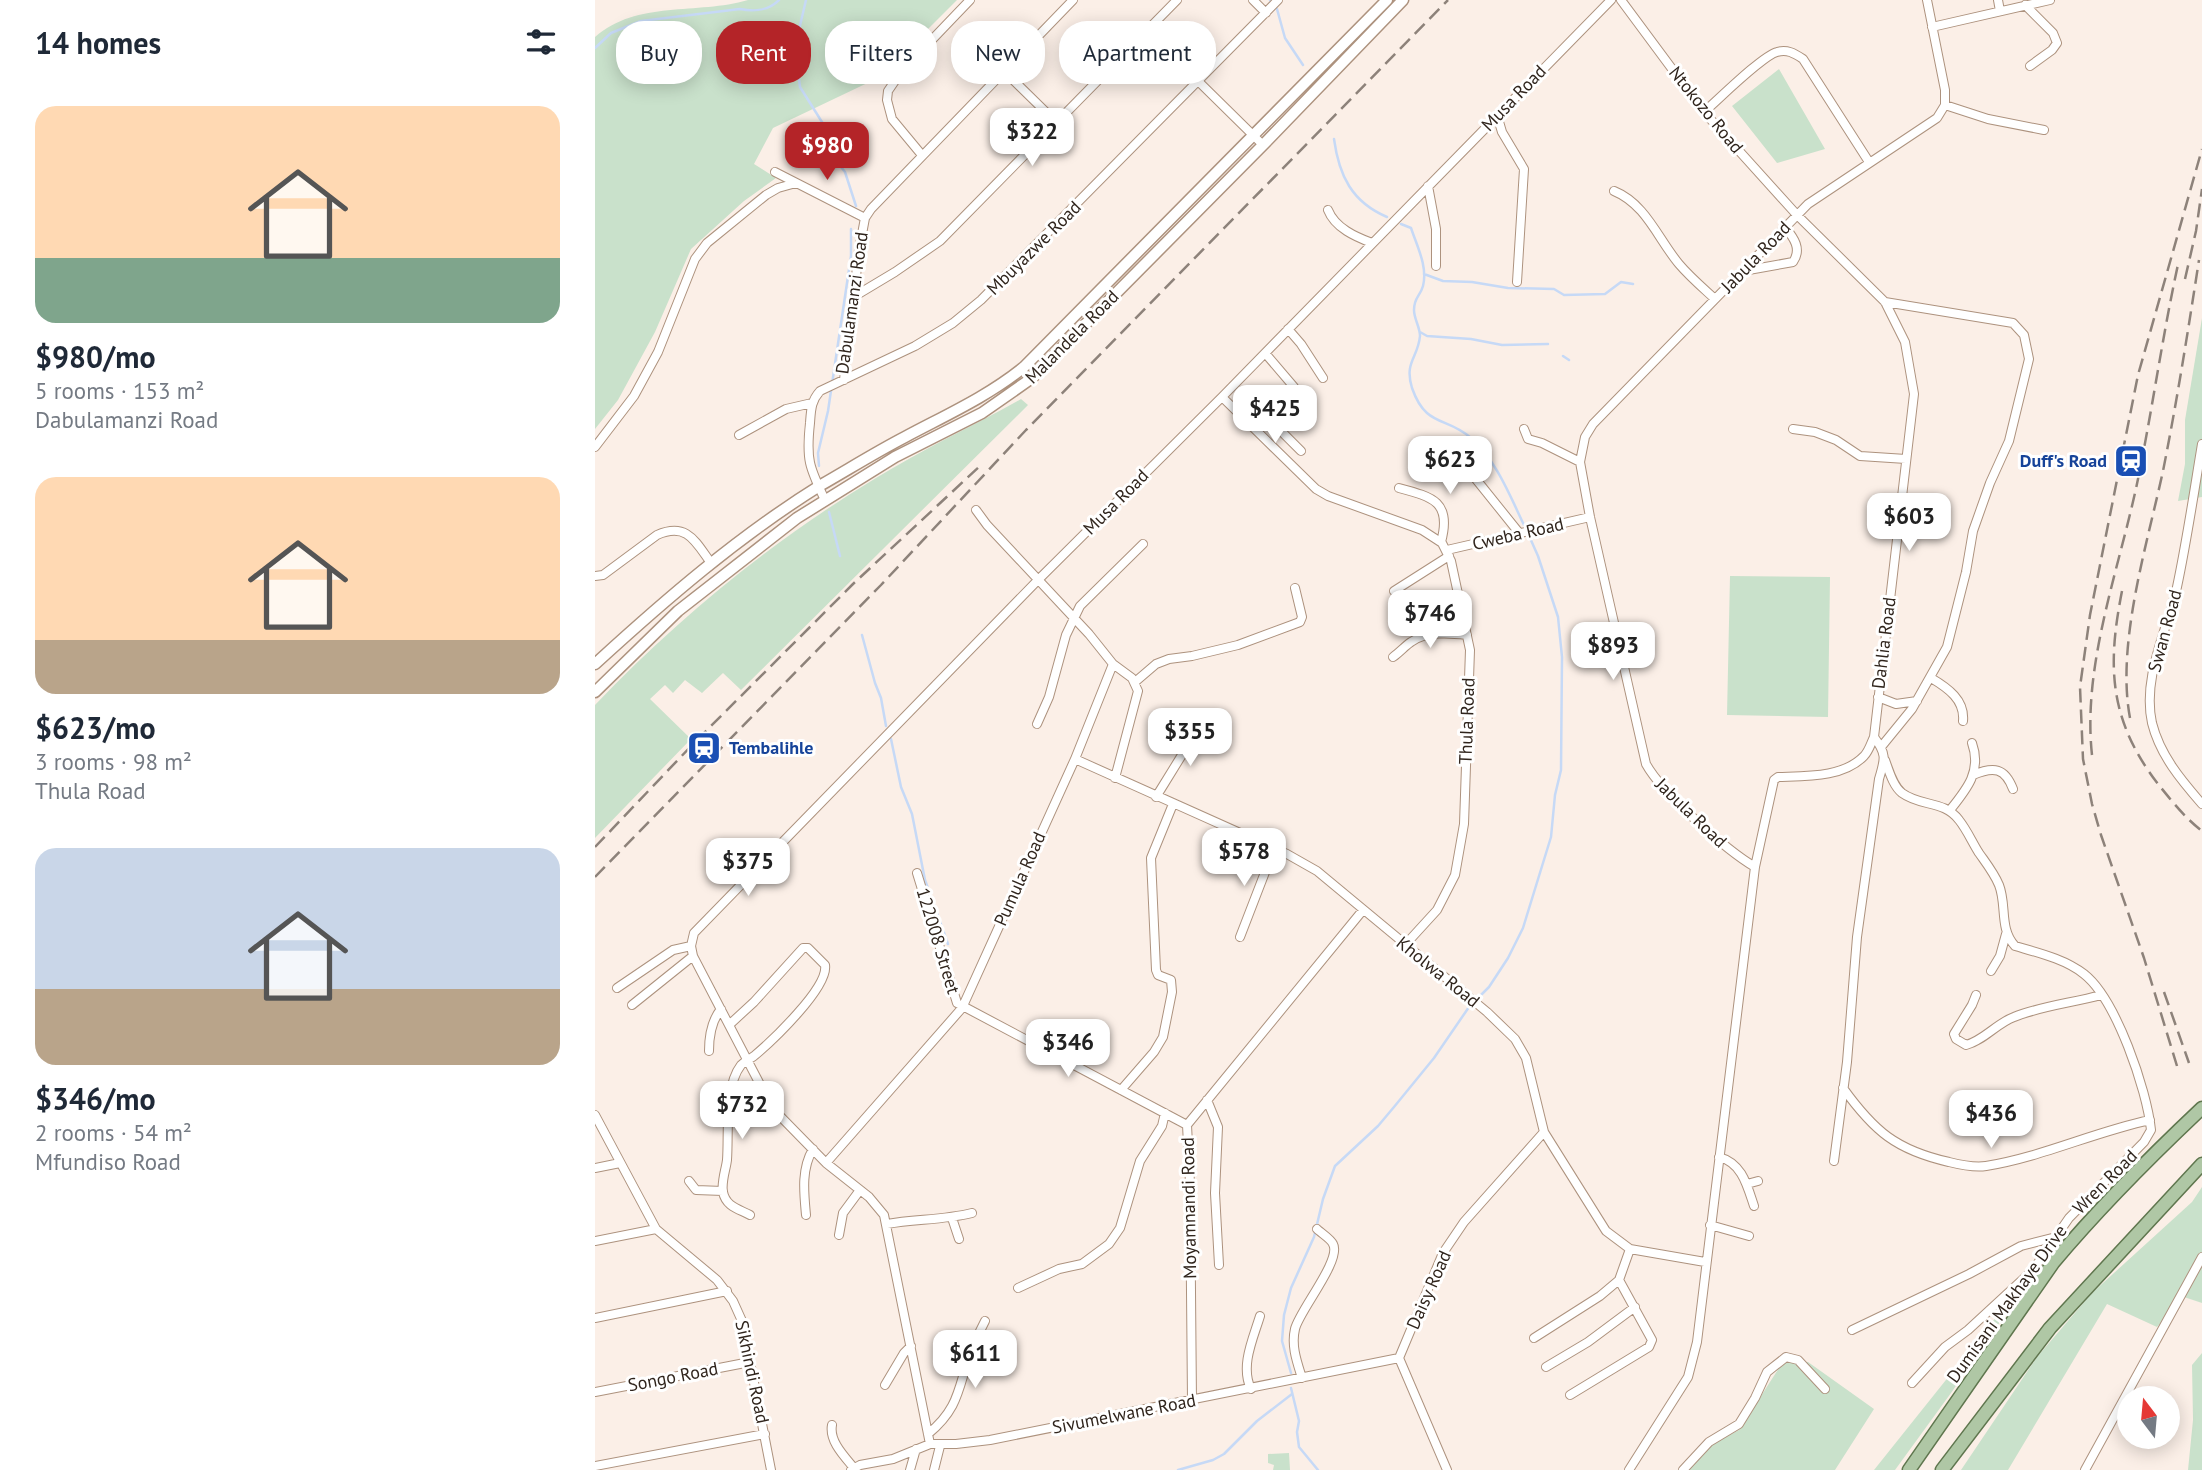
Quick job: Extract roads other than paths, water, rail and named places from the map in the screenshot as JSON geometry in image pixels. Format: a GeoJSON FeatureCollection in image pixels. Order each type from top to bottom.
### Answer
{"type":"FeatureCollection","features":[{"type":"Feature","properties":{"kind":"main road","name":"Malandela Road"},"geometry":{"type":"LineString","coordinates":[[597,685],[678,611],[767,541],[825,500],[894,457],[982,413],[1032,378],[1259,141],[1387,0]]}},
{"type":"Feature","properties":{"kind":"main road","name":"Malandela Road"},"geometry":{"type":"LineString","coordinates":[[595,664],[711,563],[818,487],[904,438],[975,402],[1013,377],[1036,358],[1403,0]]}},
{"type":"Feature","properties":{"kind":"main road","name":"Dumisani Makhaye Drive"},"geometry":{"type":"LineString","coordinates":[[1909,1470],[2053,1263],[2076,1235],[2202,1108]]}},
{"type":"Feature","properties":{"kind":"main road"},"geometry":{"type":"LineString","coordinates":[[1942,1470],[2050,1328],[2202,1164]]}},
{"type":"Feature","properties":{"kind":"street"},"geometry":{"type":"LineString","coordinates":[[921,155],[892,119],[887,100],[888,91],[901,72],[970,0]]}},
{"type":"Feature","properties":{"kind":"street","name":"Dabulamanzi Road"},"geometry":{"type":"LineString","coordinates":[[1045,29],[1073,0]]}},
{"type":"Feature","properties":{"kind":"street"},"geometry":{"type":"LineString","coordinates":[[855,296],[940,241],[1177,0]]}},
{"type":"Feature","properties":{"kind":"street","name":"Mbuyazwe Road"},"geometry":{"type":"LineString","coordinates":[[1253,0],[1273,5]]}},
{"type":"Feature","properties":{"kind":"street","name":"Musa Road"},"geometry":{"type":"LineString","coordinates":[[691,946],[694,933],[1037,581],[1222,397],[1611,0]]}},
{"type":"Feature","properties":{"kind":"street","name":"Ntokozo Road"},"geometry":{"type":"LineString","coordinates":[[1621,0],[1704,112],[1797,215]]}},
{"type":"Feature","properties":{"kind":"street"},"geometry":{"type":"LineString","coordinates":[[1927,0],[1945,90],[1945,105],[2044,130]]}},
{"type":"Feature","properties":{"kind":"street"},"geometry":{"type":"LineString","coordinates":[[1998,0],[2000,11]]}},
{"type":"Feature","properties":{"kind":"street"},"geometry":{"type":"LineString","coordinates":[[1932,27],[2050,0]]}},
{"type":"Feature","properties":{"kind":"street","name":"Mbuyazwe Road"},"geometry":{"type":"LineString","coordinates":[[1216,63],[1273,5]]}},
{"type":"Feature","properties":{"kind":"street"},"geometry":{"type":"LineString","coordinates":[[2025,5],[2053,33],[2057,43],[2030,66]]}},
{"type":"Feature","properties":{"kind":"street"},"geometry":{"type":"LineString","coordinates":[[1704,112],[1761,62],[1775,52],[1787,50],[1803,59],[1869,162]]}},
{"type":"Feature","properties":{"kind":"street","name":"Dabulamanzi Road"},"geometry":{"type":"LineString","coordinates":[[812,403],[820,391],[844,380],[865,218],[921,155],[992,84]]}},
{"type":"Feature","properties":{"kind":"street"},"geometry":{"type":"LineString","coordinates":[[1018,84],[1056,122]]}},
{"type":"Feature","properties":{"kind":"street","name":"Mbuyazwe Road"},"geometry":{"type":"LineString","coordinates":[[844,380],[915,346],[953,323],[981,300],[1195,84]]}},
{"type":"Feature","properties":{"kind":"street"},"geometry":{"type":"LineString","coordinates":[[1201,84],[1259,141]]}},
{"type":"Feature","properties":{"kind":"street","name":"Jabula Road"},"geometry":{"type":"LineString","coordinates":[[1755,867],[1731,852],[1663,786],[1646,764],[1590,517],[1580,462],[1584,437],[1593,424],[1797,215],[1827,189],[1932,123],[1942,113],[1945,105]]}},
{"type":"Feature","properties":{"kind":"street"},"geometry":{"type":"LineString","coordinates":[[1497,115],[1502,132],[1524,169],[1517,282]]}},
{"type":"Feature","properties":{"kind":"street","name":"Dabulamanzi Road"},"geometry":{"type":"LineString","coordinates":[[775,172],[865,218]]}},
{"type":"Feature","properties":{"kind":"street"},"geometry":{"type":"LineString","coordinates":[[595,447],[634,396],[658,352],[695,259],[707,243],[766,195],[796,183]]}},
{"type":"Feature","properties":{"kind":"street"},"geometry":{"type":"LineString","coordinates":[[1428,186],[1436,229],[1436,267]]}},
{"type":"Feature","properties":{"kind":"street"},"geometry":{"type":"LineString","coordinates":[[1615,191],[1637,205],[1678,263],[1715,299]]}},
{"type":"Feature","properties":{"kind":"street"},"geometry":{"type":"LineString","coordinates":[[1328,210],[1335,222],[1353,236],[1372,243]]}},
{"type":"Feature","properties":{"kind":"street","name":"Dahlia Road"},"geometry":{"type":"LineString","coordinates":[[1797,215],[1885,302],[1898,324],[1911,366],[1913,394],[1874,737]]}},
{"type":"Feature","properties":{"kind":"street"},"geometry":{"type":"LineString","coordinates":[[1743,271],[1793,262],[1797,251],[1794,239],[1785,227]]}},
{"type":"Feature","properties":{"kind":"street"},"geometry":{"type":"LineString","coordinates":[[1881,747],[1917,701],[1931,678],[1950,635],[1973,531],[2009,441],[2029,359],[2028,348],[2019,327],[2006,320],[1885,302]]}},
{"type":"Feature","properties":{"kind":"street"},"geometry":{"type":"LineString","coordinates":[[1288,329],[1323,378]]}},
{"type":"Feature","properties":{"kind":"street"},"geometry":{"type":"LineString","coordinates":[[1265,353],[1294,387]]}},
{"type":"Feature","properties":{"kind":"street","name":"Thula Road"},"geometry":{"type":"LineString","coordinates":[[1222,397],[1316,489],[1335,499],[1422,530],[1441,542],[1448,553],[1470,650],[1464,824],[1455,875],[1447,894],[1437,910],[1405,945]]}},
{"type":"Feature","properties":{"kind":"street"},"geometry":{"type":"LineString","coordinates":[[739,435],[786,409],[812,403],[807,453],[812,473],[825,500]]}},
{"type":"Feature","properties":{"kind":"street"},"geometry":{"type":"LineString","coordinates":[[1248,422],[1260,410],[1301,451]]}},
{"type":"Feature","properties":{"kind":"street"},"geometry":{"type":"LineString","coordinates":[[1524,429],[1528,439],[1580,462]]}},
{"type":"Feature","properties":{"kind":"street"},"geometry":{"type":"LineString","coordinates":[[1793,429],[1825,436],[1860,456],[1906,458]]}},
{"type":"Feature","properties":{"kind":"street","name":"Swan Road"},"geometry":{"type":"LineString","coordinates":[[2200,799],[2169,763],[2160,746],[2149,699],[2176,588],[2202,444]]}},
{"type":"Feature","properties":{"kind":"street"},"geometry":{"type":"LineString","coordinates":[[1467,468],[1520,534]]}},
{"type":"Feature","properties":{"kind":"street"},"geometry":{"type":"LineString","coordinates":[[1399,488],[1433,498],[1440,507],[1445,519],[1441,542]]}},
{"type":"Feature","properties":{"kind":"street"},"geometry":{"type":"LineString","coordinates":[[977,510],[987,525],[1113,664],[1135,682],[1137,699],[1115,778]]}},
{"type":"Feature","properties":{"kind":"street","name":"Cweba Road"},"geometry":{"type":"LineString","coordinates":[[1394,591],[1448,553],[1590,517]]}},
{"type":"Feature","properties":{"kind":"street"},"geometry":{"type":"LineString","coordinates":[[597,576],[657,535],[674,530],[690,535],[711,563]]}},
{"type":"Feature","properties":{"kind":"street"},"geometry":{"type":"LineString","coordinates":[[1037,724],[1049,697],[1073,618],[1080,606],[1143,544]]}},
{"type":"Feature","properties":{"kind":"street"},"geometry":{"type":"LineString","coordinates":[[1135,682],[1156,664],[1168,659],[1238,645],[1300,622],[1302,617],[1295,588]]}},
{"type":"Feature","properties":{"kind":"street"},"geometry":{"type":"LineString","coordinates":[[1393,657],[1419,638],[1440,633],[1467,635]]}},
{"type":"Feature","properties":{"kind":"street","name":"Pumula Road"},"geometry":{"type":"LineString","coordinates":[[826,1163],[962,1008],[1075,759],[1113,664]]}},
{"type":"Feature","properties":{"kind":"street"},"geometry":{"type":"LineString","coordinates":[[1931,678],[1953,693],[1963,712],[1963,721]]}},
{"type":"Feature","properties":{"kind":"street"},"geometry":{"type":"LineString","coordinates":[[1878,697],[1896,704],[1917,701]]}},
{"type":"Feature","properties":{"kind":"street"},"geometry":{"type":"LineString","coordinates":[[1156,797],[1185,750],[1197,722],[1204,718],[1216,722]]}},
{"type":"Feature","properties":{"kind":"street"},"geometry":{"type":"LineString","coordinates":[[1629,1470],[1688,1377],[1697,1342],[1755,867],[1774,780],[1778,777],[1820,775],[1847,766],[1862,758],[1874,737],[1881,747],[1894,783],[1901,792],[1950,810],[1962,824],[1997,880],[2004,908],[2006,934],[2000,956],[1991,971]]}},
{"type":"Feature","properties":{"kind":"street"},"geometry":{"type":"LineString","coordinates":[[1950,810],[1973,775],[1977,761],[1972,743]]}},
{"type":"Feature","properties":{"kind":"street","name":"Kholwa Road"},"geometry":{"type":"LineString","coordinates":[[1075,759],[1317,871],[1487,1012],[1522,1048],[1543,1132],[1606,1231],[1630,1249],[1705,1262]]}},
{"type":"Feature","properties":{"kind":"street"},"geometry":{"type":"LineString","coordinates":[[1834,1161],[1857,937],[1879,779],[1885,760]]}},
{"type":"Feature","properties":{"kind":"street"},"geometry":{"type":"LineString","coordinates":[[1973,775],[1983,771],[1999,771],[2008,777],[2013,789]]}},
{"type":"Feature","properties":{"kind":"street"},"geometry":{"type":"LineString","coordinates":[[1121,1090],[1154,1052],[1163,1037],[1172,992],[1171,980],[1158,975],[1156,970],[1151,858],[1173,804]]}},
{"type":"Feature","properties":{"kind":"street"},"geometry":{"type":"LineString","coordinates":[[1240,937],[1274,849]]}},
{"type":"Feature","properties":{"kind":"street","name":"122008 Street"},"geometry":{"type":"LineString","coordinates":[[917,873],[954,996],[962,1008]]}},
{"type":"Feature","properties":{"kind":"street","name":"Moyamnandi Road"},"geometry":{"type":"LineString","coordinates":[[1192,1401],[1187,1125],[1363,910]]}},
{"type":"Feature","properties":{"kind":"street"},"geometry":{"type":"LineString","coordinates":[[1843,1088],[1865,1118],[1913,1152],[1968,1166],[1983,1167],[2022,1158],[2129,1124],[2150,1120],[2136,1064],[2094,982],[2072,965],[2015,946],[2006,934]]}},
{"type":"Feature","properties":{"kind":"street"},"geometry":{"type":"LineString","coordinates":[[618,988],[673,950],[691,946],[693,956],[747,1060],[779,1115],[826,1163],[878,1206],[884,1215],[928,1434],[935,1445],[935,1470]]}},
{"type":"Feature","properties":{"kind":"street"},"geometry":{"type":"LineString","coordinates":[[729,1025],[803,948],[808,948],[825,965],[825,977],[820,987],[738,1072],[732,1092],[723,1191],[732,1207],[750,1215]]}},
{"type":"Feature","properties":{"kind":"street"},"geometry":{"type":"LineString","coordinates":[[632,1005],[693,956]]}},
{"type":"Feature","properties":{"kind":"street"},"geometry":{"type":"LineString","coordinates":[[1976,995],[1955,1034],[1956,1039],[1966,1045],[1972,1044],[1998,1024],[2014,1016],[2101,995]]}},
{"type":"Feature","properties":{"kind":"street"},"geometry":{"type":"LineString","coordinates":[[962,1008],[1187,1125]]}},
{"type":"Feature","properties":{"kind":"street"},"geometry":{"type":"LineString","coordinates":[[709,1051],[715,1015],[721,1009]]}},
{"type":"Feature","properties":{"kind":"street"},"geometry":{"type":"LineString","coordinates":[[1207,1100],[1218,1128],[1215,1193],[1219,1265]]}},
{"type":"Feature","properties":{"kind":"street"},"geometry":{"type":"LineString","coordinates":[[1018,1288],[1059,1269],[1082,1264],[1109,1244],[1119,1228],[1140,1161],[1162,1126],[1165,1113]]}},
{"type":"Feature","properties":{"kind":"street","name":"Sikhindi Road"},"geometry":{"type":"LineString","coordinates":[[595,1115],[656,1229],[717,1280],[727,1291],[742,1321],[771,1470]]}},
{"type":"Feature","properties":{"kind":"street","name":"Wren Road"},"geometry":{"type":"LineString","coordinates":[[1913,1383],[1945,1347],[1968,1330],[2033,1270],[2082,1204],[2144,1142],[2151,1130],[2150,1120]]}},
{"type":"Feature","properties":{"kind":"street","name":"Daisy Road"},"geometry":{"type":"LineString","coordinates":[[1399,1358],[1443,1253],[1464,1222],[1543,1132]]}},
{"type":"Feature","properties":{"kind":"street"},"geometry":{"type":"LineString","coordinates":[[806,1215],[805,1172],[813,1149]]}},
{"type":"Feature","properties":{"kind":"street"},"geometry":{"type":"LineString","coordinates":[[1719,1157],[1729,1159],[1734,1164],[1747,1184],[1754,1206]]}},
{"type":"Feature","properties":{"kind":"street"},"geometry":{"type":"LineString","coordinates":[[595,1168],[620,1163]]}},
{"type":"Feature","properties":{"kind":"street"},"geometry":{"type":"LineString","coordinates":[[689,1181],[696,1190],[723,1191]]}},
{"type":"Feature","properties":{"kind":"street"},"geometry":{"type":"LineString","coordinates":[[1747,1184],[1758,1181]]}},
{"type":"Feature","properties":{"kind":"street"},"geometry":{"type":"LineString","coordinates":[[839,1235],[843,1213],[860,1190]]}},
{"type":"Feature","properties":{"kind":"street"},"geometry":{"type":"LineString","coordinates":[[887,1224],[929,1217],[952,1218],[972,1213]]}},
{"type":"Feature","properties":{"kind":"street"},"geometry":{"type":"LineString","coordinates":[[952,1218],[959,1239]]}},
{"type":"Feature","properties":{"kind":"street"},"geometry":{"type":"LineString","coordinates":[[1710,1225],[1749,1236]]}},
{"type":"Feature","properties":{"kind":"street"},"geometry":{"type":"LineString","coordinates":[[595,1241],[656,1229]]}},
{"type":"Feature","properties":{"kind":"street"},"geometry":{"type":"LineString","coordinates":[[1302,1378],[1294,1351],[1294,1330],[1324,1278],[1334,1248],[1332,1241],[1317,1229]]}},
{"type":"Feature","properties":{"kind":"street"},"geometry":{"type":"LineString","coordinates":[[1852,1330],[2021,1246],[2056,1237]]}},
{"type":"Feature","properties":{"kind":"street"},"geometry":{"type":"LineString","coordinates":[[1534,1338],[1600,1296],[1619,1280],[1630,1249]]}},
{"type":"Feature","properties":{"kind":"street"},"geometry":{"type":"LineString","coordinates":[[2085,1470],[2202,1257]]}},
{"type":"Feature","properties":{"kind":"street"},"geometry":{"type":"LineString","coordinates":[[1570,1395],[1649,1346],[1652,1340],[1619,1280]]}},
{"type":"Feature","properties":{"kind":"street"},"geometry":{"type":"LineString","coordinates":[[595,1318],[727,1291]]}},
{"type":"Feature","properties":{"kind":"street"},"geometry":{"type":"LineString","coordinates":[[1546,1367],[1588,1342],[1635,1307]]}},
{"type":"Feature","properties":{"kind":"street"},"geometry":{"type":"LineString","coordinates":[[1251,1389],[1246,1366],[1260,1315]]}},
{"type":"Feature","properties":{"kind":"street"},"geometry":{"type":"LineString","coordinates":[[928,1434],[949,1414],[985,1321]]}},
{"type":"Feature","properties":{"kind":"street"},"geometry":{"type":"LineString","coordinates":[[885,1385],[911,1346]]}},
{"type":"Feature","properties":{"kind":"street"},"geometry":{"type":"LineString","coordinates":[[1683,1470],[1709,1442],[1739,1424],[1767,1372],[1786,1357],[1798,1360],[1825,1389]]}},
{"type":"Feature","properties":{"kind":"street"},"geometry":{"type":"LineString","coordinates":[[1399,1358],[1447,1470]]}},
{"type":"Feature","properties":{"kind":"street","name":"Sivumelwane Road"},"geometry":{"type":"LineString","coordinates":[[852,1469],[935,1445],[990,1440],[1399,1358]]}},
{"type":"Feature","properties":{"kind":"street","name":"Songo Road"},"geometry":{"type":"LineString","coordinates":[[595,1392],[750,1362]]}},
{"type":"Feature","properties":{"kind":"street"},"geometry":{"type":"LineString","coordinates":[[832,1425],[832,1435],[852,1469]]}},
{"type":"Feature","properties":{"kind":"street"},"geometry":{"type":"LineString","coordinates":[[595,1466],[765,1434]]}},
{"type":"Feature","properties":{"kind":"street"},"geometry":{"type":"LineString","coordinates":[[910,1470],[916,1450]]}},
{"type":"Feature","properties":{"kind":"waterway"},"geometry":{"type":"LineString","coordinates":[[595,48],[611,33],[641,21],[740,9],[761,10],[779,0]]}},
{"type":"Feature","properties":{"kind":"waterway"},"geometry":{"type":"LineString","coordinates":[[806,0],[795,47],[800,87],[827,130],[834,158],[845,172],[856,206]]}},
{"type":"Feature","properties":{"kind":"waterway"},"geometry":{"type":"LineString","coordinates":[[1270,0],[1277,9],[1285,38],[1303,65]]}},
{"type":"Feature","properties":{"kind":"waterway"},"geometry":{"type":"LineString","coordinates":[[1334,139],[1339,165],[1349,186],[1365,204],[1387,217]]}},
{"type":"Feature","properties":{"kind":"waterway"},"geometry":{"type":"LineString","coordinates":[[1401,224],[1411,228],[1424,271],[1423,286],[1414,306],[1420,336],[1410,366],[1412,388],[1430,416],[1462,431],[1480,447],[1502,479],[1524,525]]}},
{"type":"Feature","properties":{"kind":"waterway"},"geometry":{"type":"LineString","coordinates":[[819,466],[818,453],[828,411],[851,256],[851,229]]}},
{"type":"Feature","properties":{"kind":"waterway"},"geometry":{"type":"LineString","coordinates":[[1424,274],[1443,281],[1472,282],[1508,288],[1554,289],[1564,295],[1605,294],[1621,282],[1633,284]]}},
{"type":"Feature","properties":{"kind":"waterway"},"geometry":{"type":"LineString","coordinates":[[1420,332],[1427,336],[1471,339],[1502,345],[1548,344]]}},
{"type":"Feature","properties":{"kind":"waterway"},"geometry":{"type":"LineString","coordinates":[[1563,356],[1569,360]]}},
{"type":"Feature","properties":{"kind":"waterway"},"geometry":{"type":"LineString","coordinates":[[829,512],[840,556]]}},
{"type":"Feature","properties":{"kind":"waterway"},"geometry":{"type":"LineString","coordinates":[[1480,996],[1508,958],[1523,928],[1551,837],[1555,795],[1561,770],[1562,657],[1558,617],[1530,538]]}},
{"type":"Feature","properties":{"kind":"waterway"},"geometry":{"type":"LineString","coordinates":[[862,635],[881,698],[886,726]]}},
{"type":"Feature","properties":{"kind":"waterway"},"geometry":{"type":"LineString","coordinates":[[891,739],[901,787],[912,814],[925,880],[948,944]]}},
{"type":"Feature","properties":{"kind":"waterway"},"geometry":{"type":"LineString","coordinates":[[1291,1373],[1282,1341],[1284,1315],[1291,1288],[1314,1237],[1323,1199],[1335,1166],[1378,1126],[1434,1058],[1469,1007]]}},
{"type":"Feature","properties":{"kind":"waterway"},"geometry":{"type":"LineString","coordinates":[[1291,1388],[1299,1421],[1299,1447],[1318,1470]]}},
{"type":"Feature","properties":{"kind":"waterway"},"geometry":{"type":"LineString","coordinates":[[1178,1470],[1224,1454],[1257,1421],[1292,1394]]}},
{"type":"Feature","properties":{"kind":"railway"},"geometry":{"type":"LineString","coordinates":[[595,877],[881,585],[1026,430],[1448,0]]}},
{"type":"Feature","properties":{"kind":"railway"},"geometry":{"type":"LineString","coordinates":[[2177,1066],[2092,804],[2083,759],[2080,687],[2090,615],[2138,375],[2202,149]]}},
{"type":"Feature","properties":{"kind":"railway"},"geometry":{"type":"LineString","coordinates":[[2185,279],[2202,189]]}},
{"type":"Feature","properties":{"kind":"railway"},"geometry":{"type":"LineString","coordinates":[[2092,755],[2090,721],[2097,651],[2138,479],[2179,260]]}},
{"type":"Feature","properties":{"kind":"railway"},"geometry":{"type":"LineString","coordinates":[[2130,718],[2127,689],[2130,627],[2168,445],[2199,260]]}},
{"type":"Feature","properties":{"kind":"railway"},"geometry":{"type":"LineString","coordinates":[[595,847],[695,742],[853,584],[980,466]]}},
{"type":"Feature","properties":{"kind":"railway"},"geometry":{"type":"LineString","coordinates":[[2122,591],[2114,644],[2116,692],[2121,715],[2130,738],[2158,784],[2184,815],[2202,831]]}},
{"type":"Feature","properties":{"kind":"railway"},"geometry":{"type":"LineString","coordinates":[[2164,992],[2189,1063]]}},
{"type":"Feature","properties":{"kind":"place","name":"Duff's Road"},"geometry":{"type":"Point","coordinates":[2131,461]}},
{"type":"Feature","properties":{"kind":"place","name":"Tembalihle"},"geometry":{"type":"Point","coordinates":[704,748]}}]}
